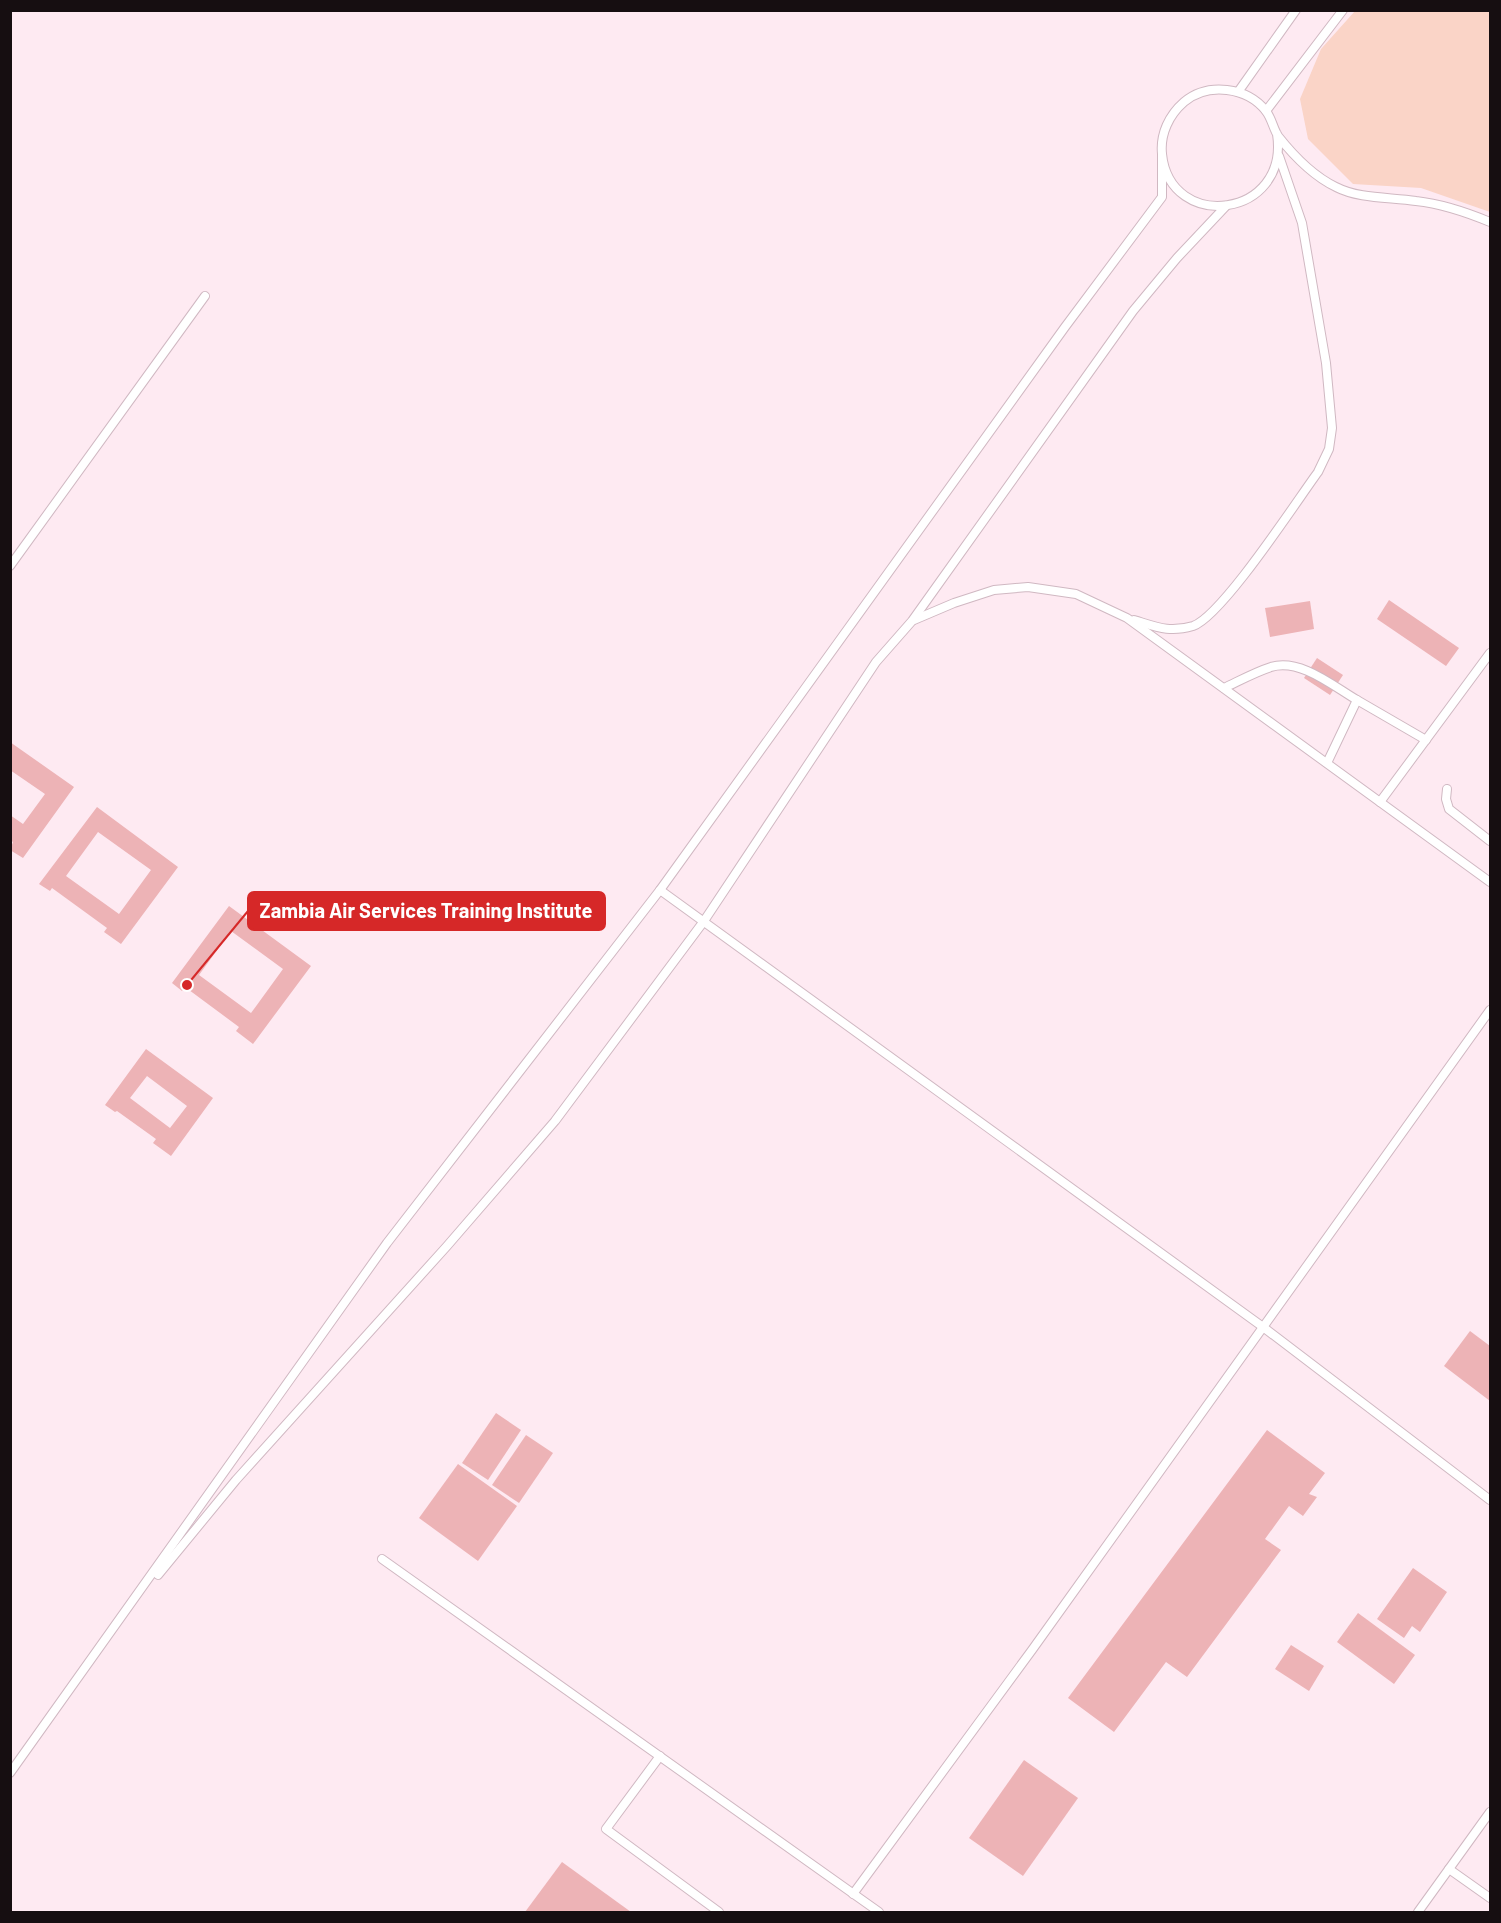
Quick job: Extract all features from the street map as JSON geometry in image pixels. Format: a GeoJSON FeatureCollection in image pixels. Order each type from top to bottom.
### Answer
{"type":"FeatureCollection","features":[{"type":"Feature","properties":{"kind":"lane"},"geometry":{"type":"LineString","coordinates":[[1238,92],[1296,10]]}},
{"type":"Feature","properties":{"kind":"lane"},"geometry":{"type":"LineString","coordinates":[[1266,111],[1343,10]]}},
{"type":"Feature","properties":{"kind":"lane"},"geometry":{"type":"LineString","coordinates":[[10,1773],[387,1243],[660,890],[1065,327],[1162,197],[1161,142],[1170,118],[1183,103],[1200,93],[1213,90],[1238,92],[1258,103],[1266,111],[1277,134],[1306,167],[1336,188],[1364,195],[1418,201],[1458,209],[1491,222]]}},
{"type":"Feature","properties":{"kind":"lane"},"geometry":{"type":"LineString","coordinates":[[1162,155],[1170,180],[1189,198],[1213,207],[1226,206],[1244,201],[1261,189],[1275,168],[1278,155],[1277,134]]}},
{"type":"Feature","properties":{"kind":"lane"},"geometry":{"type":"LineString","coordinates":[[912,621],[954,603],[994,590],[1028,587],[1076,594],[1127,618],[1166,630],[1195,625],[1224,602],[1318,472],[1329,449],[1332,428],[1322,340],[1302,223],[1278,155]]}},
{"type":"Feature","properties":{"kind":"lane"},"geometry":{"type":"LineString","coordinates":[[118,1622],[236,1480],[447,1246],[555,1121],[704,921],[876,662],[912,621],[1133,311],[1177,258],[1226,206]]}},
{"type":"Feature","properties":{"kind":"lane"},"geometry":{"type":"LineString","coordinates":[[10,566],[205,296]]}},
{"type":"Feature","properties":{"kind":"lane"},"geometry":{"type":"LineString","coordinates":[[1127,618],[1491,882]]}},
{"type":"Feature","properties":{"kind":"lane"},"geometry":{"type":"LineString","coordinates":[[1380,802],[1491,653]]}},
{"type":"Feature","properties":{"kind":"lane"},"geometry":{"type":"LineString","coordinates":[[1224,688],[1272,667],[1299,666],[1426,740]]}},
{"type":"Feature","properties":{"kind":"lane"},"geometry":{"type":"LineString","coordinates":[[1327,763],[1357,700]]}},
{"type":"Feature","properties":{"kind":"lane"},"geometry":{"type":"LineString","coordinates":[[1446,789],[1449,809],[1491,840]]}},
{"type":"Feature","properties":{"kind":"lane"},"geometry":{"type":"LineString","coordinates":[[660,890],[1263,1327],[1491,1500]]}},
{"type":"Feature","properties":{"kind":"lane"},"geometry":{"type":"LineString","coordinates":[[853,1894],[1032,1650],[1491,1010]]}},
{"type":"Feature","properties":{"kind":"lane"},"geometry":{"type":"LineString","coordinates":[[382,1559],[879,1912]]}},
{"type":"Feature","properties":{"kind":"lane"},"geometry":{"type":"LineString","coordinates":[[660,1756],[606,1829],[718,1912]]}},
{"type":"Feature","properties":{"kind":"lane"},"geometry":{"type":"LineString","coordinates":[[1418,1912],[1491,1812]]}},
{"type":"Feature","properties":{"kind":"lane"},"geometry":{"type":"LineString","coordinates":[[1449,1869],[1491,1898]]}},
{"type":"Feature","properties":{"kind":"shaded area"},"geometry":{"type":"Polygon","coordinates":[[[1355,11],[1490,11],[1490,212],[1421,188],[1353,184],[1308,139],[1300,99],[1321,49],[1355,11]]]}},
{"type":"Feature","properties":{"kind":"building"},"geometry":{"type":"Polygon","coordinates":[[[1389,600],[1459,648],[1446,666],[1377,619],[1389,600]]]}},
{"type":"Feature","properties":{"kind":"building"},"geometry":{"type":"Polygon","coordinates":[[[1310,601],[1314,629],[1270,637],[1265,608],[1310,601]]]}},
{"type":"Feature","properties":{"kind":"building"},"geometry":{"type":"Polygon","coordinates":[[[1317,658],[1343,675],[1330,695],[1304,678],[1317,658]]]}},
{"type":"Feature","properties":{"kind":"building"},"geometry":{"type":"Polygon","coordinates":[[[10,742],[74,787],[23,858],[10,850],[13,842],[10,840],[10,815],[23,824],[45,794],[10,770],[10,742]]]}},
{"type":"Feature","properties":{"kind":"building"},"geometry":{"type":"Polygon","coordinates":[[[97,807],[178,867],[121,944],[104,932],[107,928],[52,888],[50,891],[39,884],[97,807]],[[98,832],[66,876],[119,914],[151,870],[98,832]]]}},
{"type":"Feature","properties":{"kind":"building"},"geometry":{"type":"Polygon","coordinates":[[[229,906],[311,966],[253,1044],[236,1031],[239,1027],[185,987],[182,991],[172,983],[229,906]],[[231,931],[199,975],[251,1013],[283,969],[231,931]]]}},
{"type":"Feature","properties":{"kind":"building"},"geometry":{"type":"Polygon","coordinates":[[[146,1049],[213,1098],[171,1156],[153,1143],[156,1139],[105,1105],[146,1049]],[[147,1076],[130,1098],[170,1128],[187,1106],[147,1076]]]}},
{"type":"Feature","properties":{"kind":"building"},"geometry":{"type":"Polygon","coordinates":[[[1470,1331],[1490,1346],[1490,1401],[1444,1366],[1470,1331]]]}},
{"type":"Feature","properties":{"kind":"building"},"geometry":{"type":"Polygon","coordinates":[[[496,1413],[521,1430],[488,1480],[462,1463],[496,1413]]]}},
{"type":"Feature","properties":{"kind":"building"},"geometry":{"type":"Polygon","coordinates":[[[1267,1430],[1325,1473],[1309,1494],[1317,1497],[1303,1516],[1289,1506],[1265,1539],[1281,1550],[1187,1677],[1166,1662],[1114,1732],[1068,1698],[1267,1430]]]}},
{"type":"Feature","properties":{"kind":"building"},"geometry":{"type":"Polygon","coordinates":[[[526,1435],[553,1453],[519,1503],[492,1485],[526,1435]]]}},
{"type":"Feature","properties":{"kind":"building"},"geometry":{"type":"Polygon","coordinates":[[[458,1464],[517,1506],[478,1561],[419,1518],[458,1464]]]}},
{"type":"Feature","properties":{"kind":"building"},"geometry":{"type":"Polygon","coordinates":[[[1413,1568],[1447,1592],[1420,1632],[1412,1626],[1404,1638],[1377,1619],[1413,1568]]]}},
{"type":"Feature","properties":{"kind":"building"},"geometry":{"type":"Polygon","coordinates":[[[1358,1613],[1415,1655],[1394,1684],[1337,1642],[1358,1613]]]}},
{"type":"Feature","properties":{"kind":"building"},"geometry":{"type":"Polygon","coordinates":[[[1291,1645],[1324,1666],[1309,1691],[1275,1669],[1291,1645]]]}},
{"type":"Feature","properties":{"kind":"building"},"geometry":{"type":"Polygon","coordinates":[[[1024,1760],[1078,1798],[1023,1876],[969,1838],[1024,1760]]]}},
{"type":"Feature","properties":{"kind":"building"},"geometry":{"type":"Polygon","coordinates":[[[562,1862],[631,1912],[525,1912],[562,1862]]]}},
{"type":"Feature","properties":{"kind":"place","name":"Zambia Air Services Training Institute"},"geometry":{"type":"Point","coordinates":[187,985]}}]}
